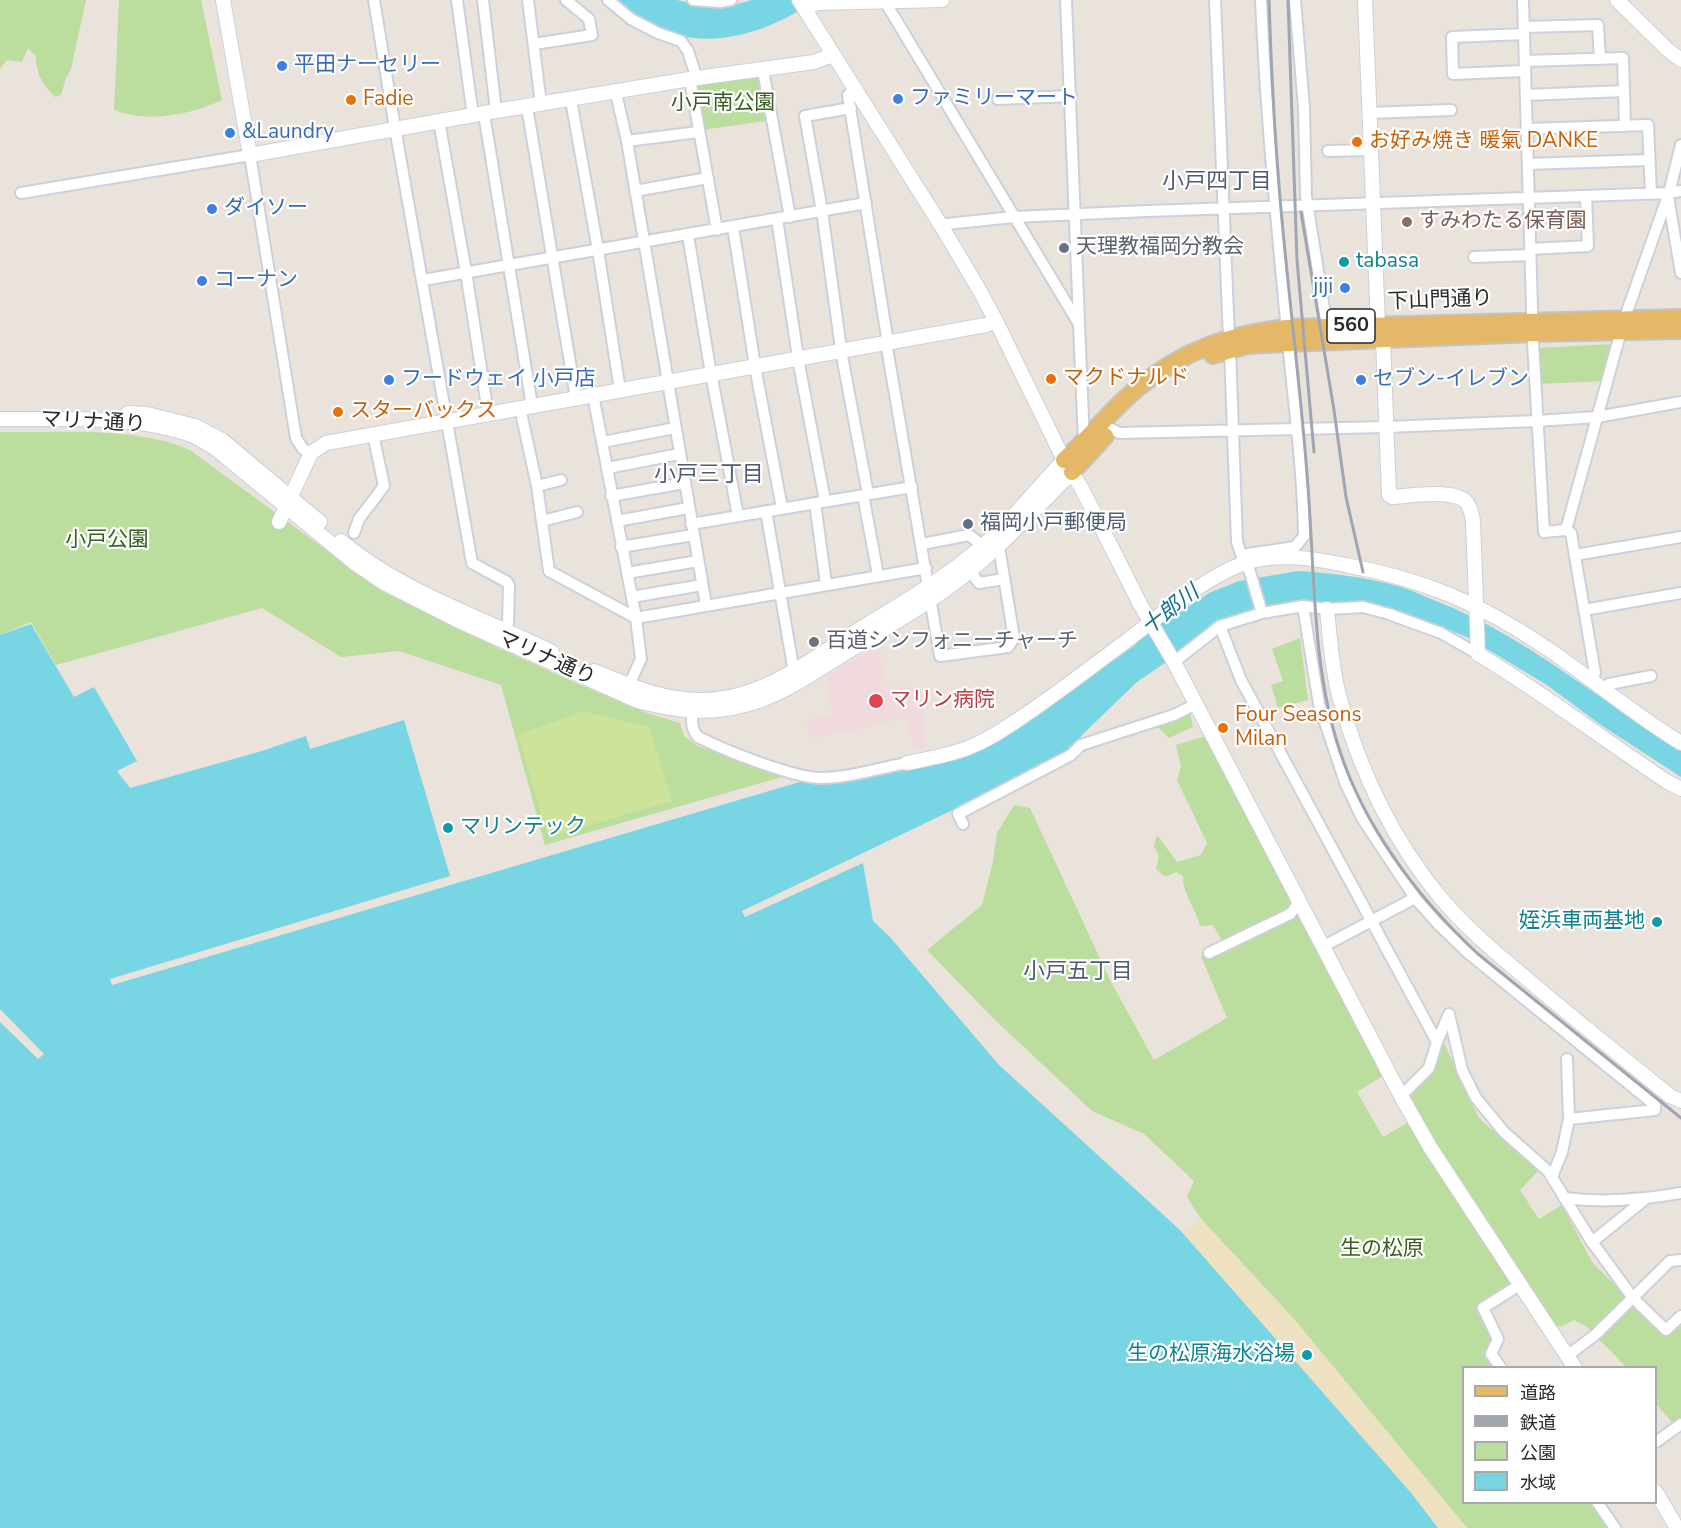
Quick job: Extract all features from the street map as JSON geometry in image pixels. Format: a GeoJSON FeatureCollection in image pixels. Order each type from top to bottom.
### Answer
{"type":"FeatureCollection","features":[{"type":"Feature","properties":{"kind":"main road","name":"下山門通り"},"geometry":{"type":"LineString","coordinates":[[1623,326],[1681,318]]}},
{"type":"Feature","properties":{"kind":"main road","name":"下山門通り"},"geometry":{"type":"LineString","coordinates":[[1287,336],[1532,327],[1623,326],[1681,330]]}},
{"type":"Feature","properties":{"kind":"main road","name":"下山門通り"},"geometry":{"type":"LineString","coordinates":[[1068,466],[1084,442],[1140,386],[1173,362],[1202,347],[1287,336],[1327,327],[1381,333]]}},
{"type":"Feature","properties":{"kind":"main road","name":"下山門通り"},"geometry":{"type":"LineString","coordinates":[[1068,466],[1112,429],[1146,393],[1178,371],[1229,344]]}},
{"type":"Feature","properties":{"kind":"street"},"geometry":{"type":"LineString","coordinates":[[223,0],[296,438],[303,449],[311,453]]}},
{"type":"Feature","properties":{"kind":"street"},"geometry":{"type":"LineString","coordinates":[[374,0],[472,563],[507,582],[509,586],[508,624],[505,629]]}},
{"type":"Feature","properties":{"kind":"street"},"geometry":{"type":"LineString","coordinates":[[457,0],[485,114],[549,571],[636,618],[926,568]]}},
{"type":"Feature","properties":{"kind":"street"},"geometry":{"type":"LineString","coordinates":[[483,0],[485,114]]}},
{"type":"Feature","properties":{"kind":"street"},"geometry":{"type":"LineString","coordinates":[[528,0],[541,104]]}},
{"type":"Feature","properties":{"kind":"street"},"geometry":{"type":"LineString","coordinates":[[534,44],[592,35],[589,19],[566,0]]}},
{"type":"Feature","properties":{"kind":"street"},"geometry":{"type":"LineString","coordinates":[[608,0],[631,19],[658,33],[681,41],[688,51],[698,132],[717,230]]}},
{"type":"Feature","properties":{"kind":"street"},"geometry":{"type":"LineString","coordinates":[[693,0],[720,2],[731,0]]}},
{"type":"Feature","properties":{"kind":"street"},"geometry":{"type":"LineString","coordinates":[[942,0],[810,3],[833,55],[942,227],[996,321],[1068,466],[1430,1147],[1571,1362],[1670,1261],[1681,1260]]}},
{"type":"Feature","properties":{"kind":"street"},"geometry":{"type":"LineString","coordinates":[[1066,0],[1084,442]]}},
{"type":"Feature","properties":{"kind":"street"},"geometry":{"type":"LineString","coordinates":[[1215,0],[1237,542],[1261,610]]}},
{"type":"Feature","properties":{"kind":"street"},"geometry":{"type":"LineString","coordinates":[[1246,564],[1248,554],[1295,547],[1304,536],[1304,501],[1265,90],[1261,0]]}},
{"type":"Feature","properties":{"kind":"street"},"geometry":{"type":"LineString","coordinates":[[1295,0],[1304,108],[1306,196],[1327,327]]}},
{"type":"Feature","properties":{"kind":"street"},"geometry":{"type":"LineString","coordinates":[[1365,0],[1373,205],[1389,495],[1392,497],[1447,494],[1463,499],[1470,507],[1473,521],[1478,652]]}},
{"type":"Feature","properties":{"kind":"street"},"geometry":{"type":"LineString","coordinates":[[1523,0],[1532,327],[1544,532],[1566,530],[1571,533],[1595,673],[1590,680]]}},
{"type":"Feature","properties":{"kind":"street"},"geometry":{"type":"LineString","coordinates":[[1617,0],[1681,60]]}},
{"type":"Feature","properties":{"kind":"street"},"geometry":{"type":"LineString","coordinates":[[884,1],[1079,324]]}},
{"type":"Feature","properties":{"kind":"street"},"geometry":{"type":"LineString","coordinates":[[1600,59],[1598,25],[1452,37],[1453,74],[1623,58],[1625,126]]}},
{"type":"Feature","properties":{"kind":"street"},"geometry":{"type":"LineString","coordinates":[[21,193],[395,128],[693,79],[814,62],[833,55]]}},
{"type":"Feature","properties":{"kind":"street"},"geometry":{"type":"LineString","coordinates":[[764,70],[790,217]]}},
{"type":"Feature","properties":{"kind":"street"},"geometry":{"type":"LineString","coordinates":[[855,90],[848,95],[886,348],[940,656],[1008,646],[1014,638],[999,547]]}},
{"type":"Feature","properties":{"kind":"street"},"geometry":{"type":"LineString","coordinates":[[1526,94],[1624,91]]}},
{"type":"Feature","properties":{"kind":"street"},"geometry":{"type":"LineString","coordinates":[[616,93],[627,141],[706,606]]}},
{"type":"Feature","properties":{"kind":"street"},"geometry":{"type":"LineString","coordinates":[[998,99],[1071,96]]}},
{"type":"Feature","properties":{"kind":"street"},"geometry":{"type":"LineString","coordinates":[[571,100],[620,390]]}},
{"type":"Feature","properties":{"kind":"street"},"geometry":{"type":"LineString","coordinates":[[527,107],[576,398]]}},
{"type":"Feature","properties":{"kind":"street"},"geometry":{"type":"LineString","coordinates":[[851,108],[806,116],[878,576]]}},
{"type":"Feature","properties":{"kind":"street"},"geometry":{"type":"LineString","coordinates":[[1370,113],[1451,110]]}},
{"type":"Feature","properties":{"kind":"street"},"geometry":{"type":"LineString","coordinates":[[439,121],[488,413]]}},
{"type":"Feature","properties":{"kind":"street"},"geometry":{"type":"LineString","coordinates":[[1527,129],[1648,125],[1651,194]]}},
{"type":"Feature","properties":{"kind":"street"},"geometry":{"type":"LineString","coordinates":[[627,141],[698,132]]}},
{"type":"Feature","properties":{"kind":"street"},"geometry":{"type":"LineString","coordinates":[[1566,530],[1623,326],[1669,195],[1681,146]]}},
{"type":"Feature","properties":{"kind":"street"},"geometry":{"type":"LineString","coordinates":[[1328,152],[1371,150]]}},
{"type":"Feature","properties":{"kind":"street"},"geometry":{"type":"LineString","coordinates":[[1528,164],[1649,160]]}},
{"type":"Feature","properties":{"kind":"street"},"geometry":{"type":"LineString","coordinates":[[635,191],[708,178]]}},
{"type":"Feature","properties":{"kind":"street"},"geometry":{"type":"LineString","coordinates":[[942,227],[945,224],[1014,217],[1669,195],[1681,191]]}},
{"type":"Feature","properties":{"kind":"street"},"geometry":{"type":"LineString","coordinates":[[1669,195],[1681,273]]}},
{"type":"Feature","properties":{"kind":"street"},"geometry":{"type":"LineString","coordinates":[[1474,257],[1588,246],[1586,196]]}},
{"type":"Feature","properties":{"kind":"street"},"geometry":{"type":"LineString","coordinates":[[423,280],[866,204]]}},
{"type":"Feature","properties":{"kind":"street"},"geometry":{"type":"LineString","coordinates":[[777,219],[820,502],[826,584]]}},
{"type":"Feature","properties":{"kind":"street"},"geometry":{"type":"LineString","coordinates":[[733,227],[755,366],[782,508]]}},
{"type":"Feature","properties":{"kind":"street"},"geometry":{"type":"LineString","coordinates":[[688,235],[738,516]]}},
{"type":"Feature","properties":{"kind":"street"},"geometry":{"type":"LineString","coordinates":[[279,522],[311,453],[326,443],[986,325],[996,321]]}},
{"type":"Feature","properties":{"kind":"street"},"geometry":{"type":"LineString","coordinates":[[593,395],[636,618],[641,659],[629,685]]}},
{"type":"Feature","properties":{"kind":"street"},"geometry":{"type":"LineString","coordinates":[[1112,429],[1119,433],[1232,431],[1536,421],[1597,417],[1681,402]]}},
{"type":"Feature","properties":{"kind":"street","name":"マリナ通り"},"geometry":{"type":"LineString","coordinates":[[0,411],[110,411],[147,414],[195,426],[222,440],[356,564],[401,592],[459,621],[638,700],[663,708],[692,711],[720,710],[765,699],[803,679],[930,593],[1068,466]]}},
{"type":"Feature","properties":{"kind":"street","name":"マリナ通り"},"geometry":{"type":"LineString","coordinates":[[0,419],[109,420],[145,424],[192,435],[216,448],[371,562],[426,594],[505,629],[562,658],[662,697],[683,700],[705,700],[735,695],[765,686],[794,672],[835,644],[970,571],[999,547],[1068,466]]}},
{"type":"Feature","properties":{"kind":"street"},"geometry":{"type":"LineString","coordinates":[[603,442],[675,428]]}},
{"type":"Feature","properties":{"kind":"street"},"geometry":{"type":"LineString","coordinates":[[354,533],[358,519],[384,486],[373,434]]}},
{"type":"Feature","properties":{"kind":"street"},"geometry":{"type":"LineString","coordinates":[[608,468],[679,454]]}},
{"type":"Feature","properties":{"kind":"street"},"geometry":{"type":"LineString","coordinates":[[537,486],[561,480]]}},
{"type":"Feature","properties":{"kind":"street"},"geometry":{"type":"LineString","coordinates":[[611,496],[684,483]]}},
{"type":"Feature","properties":{"kind":"street"},"geometry":{"type":"LineString","coordinates":[[621,547],[738,516],[912,487]]}},
{"type":"Feature","properties":{"kind":"street"},"geometry":{"type":"LineString","coordinates":[[616,521],[688,508]]}},
{"type":"Feature","properties":{"kind":"street"},"geometry":{"type":"LineString","coordinates":[[766,511],[794,672]]}},
{"type":"Feature","properties":{"kind":"street"},"geometry":{"type":"LineString","coordinates":[[542,521],[577,512]]}},
{"type":"Feature","properties":{"kind":"street"},"geometry":{"type":"LineString","coordinates":[[922,544],[969,535],[982,546]]}},
{"type":"Feature","properties":{"kind":"street"},"geometry":{"type":"LineString","coordinates":[[1575,555],[1681,537]]}},
{"type":"Feature","properties":{"kind":"street"},"geometry":{"type":"LineString","coordinates":[[692,711],[694,732],[706,741],[797,775],[833,778],[907,763],[966,748],[998,734],[1222,573],[1246,564],[1274,559],[1302,558],[1403,577],[1432,587],[1529,636],[1648,723],[1680,742]]}},
{"type":"Feature","properties":{"kind":"street"},"geometry":{"type":"LineString","coordinates":[[627,573],[698,561]]}},
{"type":"Feature","properties":{"kind":"street"},"geometry":{"type":"LineString","coordinates":[[970,571],[979,583],[1004,579]]}},
{"type":"Feature","properties":{"kind":"street"},"geometry":{"type":"LineString","coordinates":[[632,597],[702,585]]}},
{"type":"Feature","properties":{"kind":"street"},"geometry":{"type":"LineString","coordinates":[[1584,610],[1681,593]]}},
{"type":"Feature","properties":{"kind":"street"},"geometry":{"type":"LineString","coordinates":[[1174,662],[1221,626],[1261,610],[1303,606],[1327,609],[1363,608],[1389,614],[1441,633],[1478,652],[1681,789]]}},
{"type":"Feature","properties":{"kind":"street"},"geometry":{"type":"LineString","coordinates":[[1303,606],[1319,704],[1345,782],[1362,819],[1415,898],[1467,952],[1655,1105],[1655,1110],[1569,1119]]}},
{"type":"Feature","properties":{"kind":"street"},"geometry":{"type":"LineString","coordinates":[[1327,609],[1340,698],[1363,770],[1389,822],[1420,870],[1440,897],[1487,946],[1670,1096],[1681,1101]]}},
{"type":"Feature","properties":{"kind":"street"},"geometry":{"type":"LineString","coordinates":[[1221,626],[1241,680],[1437,1042]]}},
{"type":"Feature","properties":{"kind":"street"},"geometry":{"type":"LineString","coordinates":[[1604,690],[1609,684],[1651,676]]}},
{"type":"Feature","properties":{"kind":"street"},"geometry":{"type":"LineString","coordinates":[[963,824],[958,814],[1071,755],[1082,746],[1174,715],[1196,704]]}},
{"type":"Feature","properties":{"kind":"street"},"geometry":{"type":"LineString","coordinates":[[1322,947],[1415,898]]}},
{"type":"Feature","properties":{"kind":"street"},"geometry":{"type":"LineString","coordinates":[[1209,953],[1290,914],[1299,903]]}},
{"type":"Feature","properties":{"kind":"street"},"geometry":{"type":"LineString","coordinates":[[1401,1096],[1430,1068],[1437,1042],[1449,1014],[1462,1070],[1476,1098],[1504,1132],[1548,1171],[1592,1242],[1633,1298],[1666,1330],[1681,1316]]}},
{"type":"Feature","properties":{"kind":"street"},"geometry":{"type":"LineString","coordinates":[[1552,1177],[1562,1152],[1569,1119],[1568,1059]]}},
{"type":"Feature","properties":{"kind":"street"},"geometry":{"type":"LineString","coordinates":[[1564,1198],[1644,1200],[1681,1193]]}},
{"type":"Feature","properties":{"kind":"street"},"geometry":{"type":"LineString","coordinates":[[1592,1242],[1644,1200]]}},
{"type":"Feature","properties":{"kind":"street"},"geometry":{"type":"LineString","coordinates":[[1500,1366],[1491,1354],[1498,1339],[1483,1308],[1521,1284]]}},
{"type":"Feature","properties":{"kind":"street"},"geometry":{"type":"LineString","coordinates":[[1657,1442],[1681,1424]]}},
{"type":"Feature","properties":{"kind":"street"},"geometry":{"type":"LineString","coordinates":[[1657,1494],[1678,1527]]}},
{"type":"Feature","properties":{"kind":"street"},"geometry":{"type":"LineString","coordinates":[[1599,1504],[1615,1528]]}},
{"type":"Feature","properties":{"kind":"shaded area","name":"マリン病院"},"geometry":{"type":"Polygon","coordinates":[[[879,644],[883,682],[892,688],[910,687],[920,690],[927,747],[914,749],[907,718],[868,725],[868,728],[810,738],[807,720],[828,716],[831,712],[826,676],[879,644]]]}},
{"type":"Feature","properties":{"kind":"green space"},"geometry":{"type":"Polygon","coordinates":[[[0,0],[86,0],[71,69],[61,95],[55,97],[43,83],[37,68],[36,56],[28,48],[22,62],[7,60],[0,69],[0,0]]]}},
{"type":"Feature","properties":{"kind":"green space"},"geometry":{"type":"Polygon","coordinates":[[[119,0],[201,0],[222,100],[196,110],[169,116],[141,116],[114,110],[119,0]]]}},
{"type":"Feature","properties":{"kind":"green space","name":"小戸南公園"},"geometry":{"type":"Polygon","coordinates":[[[758,77],[766,121],[701,130],[694,85],[758,77]]]}},
{"type":"Feature","properties":{"kind":"green space"},"geometry":{"type":"Polygon","coordinates":[[[1615,344],[1603,381],[1539,384],[1537,348],[1615,344]]]}},
{"type":"Feature","properties":{"kind":"green space","name":"小戸公園"},"geometry":{"type":"Polygon","coordinates":[[[0,432],[122,434],[169,442],[190,450],[382,591],[574,682],[647,713],[680,723],[684,736],[698,746],[785,776],[545,845],[501,685],[399,651],[341,657],[262,608],[56,665],[31,622],[0,635],[0,432]]]}},
{"type":"Feature","properties":{"kind":"green space"},"geometry":{"type":"Polygon","coordinates":[[[1300,638],[1308,700],[1278,708],[1271,685],[1283,681],[1272,649],[1300,638]]]}},
{"type":"Feature","properties":{"kind":"green space"},"geometry":{"type":"Polygon","coordinates":[[[583,711],[649,727],[672,801],[553,836],[547,832],[544,824],[518,735],[583,711]]]}},
{"type":"Feature","properties":{"kind":"green space"},"geometry":{"type":"Polygon","coordinates":[[[1190,711],[1193,727],[1169,738],[1158,727],[1190,711]]]}},
{"type":"Feature","properties":{"kind":"green space","name":"生の松原"},"geometry":{"type":"Polygon","coordinates":[[[1206,736],[1383,1076],[1357,1092],[1383,1137],[1417,1117],[1408,1100],[1434,1070],[1444,1043],[1479,1118],[1538,1171],[1520,1190],[1539,1219],[1562,1205],[1592,1262],[1666,1337],[1681,1323],[1681,1432],[1657,1405],[1657,1366],[1625,1366],[1587,1327],[1574,1320],[1560,1327],[1552,1323],[1523,1276],[1479,1307],[1493,1333],[1487,1353],[1496,1366],[1462,1366],[1462,1504],[1596,1504],[1612,1528],[1467,1528],[1293,1318],[1201,1219],[1187,1197],[1194,1181],[1144,1134],[1092,1111],[994,1019],[927,950],[982,905],[993,862],[997,833],[1014,805],[1030,808],[1111,982],[1154,1060],[1227,1018],[1201,956],[1221,939],[1213,925],[1200,926],[1185,888],[1183,876],[1176,872],[1165,877],[1156,869],[1159,856],[1154,846],[1157,835],[1177,862],[1201,855],[1207,843],[1177,780],[1181,766],[1176,745],[1206,736]]]}},
{"type":"Feature","properties":{"kind":"sand","name":"生の松原海水浴場"},"geometry":{"type":"Polygon","coordinates":[[[1201,1219],[1293,1318],[1467,1528],[1438,1528],[1412,1494],[1183,1233],[1201,1219]]]}},
{"type":"Feature","properties":{"kind":"water"},"geometry":{"type":"Polygon","coordinates":[[[613,0],[677,0],[713,8],[752,0],[816,0],[777,22],[756,30],[713,39],[691,38],[669,33],[643,22],[613,0]]]}},
{"type":"Feature","properties":{"kind":"water"},"geometry":{"type":"Polygon","coordinates":[[[1298,571],[1335,574],[1402,587],[1501,632],[1562,670],[1681,751],[1681,777],[1601,725],[1547,685],[1467,637],[1389,607],[1346,603],[1277,604],[1246,611],[1213,626],[1181,652],[1137,682],[1083,734],[1071,750],[1007,784],[742,911],[745,917],[863,863],[873,921],[889,936],[999,1065],[1180,1230],[1412,1494],[1438,1528],[0,1528],[0,1022],[38,1059],[44,1054],[0,1009],[0,635],[31,624],[74,697],[94,687],[137,761],[117,771],[130,788],[262,751],[306,736],[310,749],[404,720],[450,876],[110,979],[112,985],[803,781],[821,784],[955,757],[995,742],[1134,646],[1144,635],[1209,593],[1239,581],[1298,571]]]}},
{"type":"Feature","properties":{"kind":"railway"},"geometry":{"type":"LineString","coordinates":[[1269,0],[1277,163],[1305,449],[1319,654],[1331,720],[1340,752],[1351,781],[1379,836],[1434,909],[1478,954],[1681,1118]]}},
{"type":"Feature","properties":{"kind":"railway"},"geometry":{"type":"LineString","coordinates":[[1288,0],[1297,260],[1314,452]]}},
{"type":"Feature","properties":{"kind":"railway"},"geometry":{"type":"LineString","coordinates":[[1301,212],[1346,497],[1363,572]]}},
{"type":"Feature","properties":{"kind":"place","name":"平田ナーセリー"},"geometry":{"type":"Point","coordinates":[282,66]}},
{"type":"Feature","properties":{"kind":"place","name":"ファミリーマート"},"geometry":{"type":"Point","coordinates":[898,99]}},
{"type":"Feature","properties":{"kind":"place","name":"Fadie"},"geometry":{"type":"Point","coordinates":[351,100]}},
{"type":"Feature","properties":{"kind":"place","name":"&Laundry"},"geometry":{"type":"Point","coordinates":[230,133]}},
{"type":"Feature","properties":{"kind":"place","name":"お好み焼き 暖氣 DANKE"},"geometry":{"type":"Point","coordinates":[1357,142]}},
{"type":"Feature","properties":{"kind":"place","name":"ダイソー"},"geometry":{"type":"Point","coordinates":[212,209]}},
{"type":"Feature","properties":{"kind":"place","name":"すみわたる保育園"},"geometry":{"type":"Point","coordinates":[1407,222]}},
{"type":"Feature","properties":{"kind":"place","name":"天理教福岡分教会"},"geometry":{"type":"Point","coordinates":[1064,248]}},
{"type":"Feature","properties":{"kind":"place","name":"tabasa"},"geometry":{"type":"Point","coordinates":[1344,262]}},
{"type":"Feature","properties":{"kind":"place","name":"コーナン"},"geometry":{"type":"Point","coordinates":[202,281]}},
{"type":"Feature","properties":{"kind":"place","name":"jiji"},"geometry":{"type":"Point","coordinates":[1345,288]}},
{"type":"Feature","properties":{"kind":"place","name":"マクドナルド"},"geometry":{"type":"Point","coordinates":[1051,379]}},
{"type":"Feature","properties":{"kind":"place","name":"フードウェイ 小戸店"},"geometry":{"type":"Point","coordinates":[389,380]}},
{"type":"Feature","properties":{"kind":"place","name":"セブン-イレブン"},"geometry":{"type":"Point","coordinates":[1361,380]}},
{"type":"Feature","properties":{"kind":"place","name":"スターバックス"},"geometry":{"type":"Point","coordinates":[338,412]}},
{"type":"Feature","properties":{"kind":"place","name":"福岡小戸郵便局"},"geometry":{"type":"Point","coordinates":[968,524]}},
{"type":"Feature","properties":{"kind":"place","name":"百道シンフォニーチャーチ"},"geometry":{"type":"Point","coordinates":[814,642]}},
{"type":"Feature","properties":{"kind":"place","name":"マリン病院"},"geometry":{"type":"Point","coordinates":[876,701]}},
{"type":"Feature","properties":{"kind":"place","name":"Four Seasons Milan"},"geometry":{"type":"Point","coordinates":[1223,728]}},
{"type":"Feature","properties":{"kind":"place","name":"マリンテック"},"geometry":{"type":"Point","coordinates":[448,828]}},
{"type":"Feature","properties":{"kind":"place","name":"姪浜車両基地"},"geometry":{"type":"Point","coordinates":[1657,922]}},
{"type":"Feature","properties":{"kind":"place","name":"生の松原海水浴場"},"geometry":{"type":"Point","coordinates":[1307,1355]}},
{"type":"Feature","properties":{"kind":"district","name":"小戸四丁目"},"geometry":{"type":"Point","coordinates":[1217,183]}},
{"type":"Feature","properties":{"kind":"district","name":"小戸三丁目"},"geometry":{"type":"Point","coordinates":[709,476]}},
{"type":"Feature","properties":{"kind":"district","name":"小戸五丁目"},"geometry":{"type":"Point","coordinates":[1078,973]}},
{"type":"Feature","properties":{"kind":"water label","name":"十郎川"},"geometry":{"type":"Point","coordinates":[1171,611]}}]}
